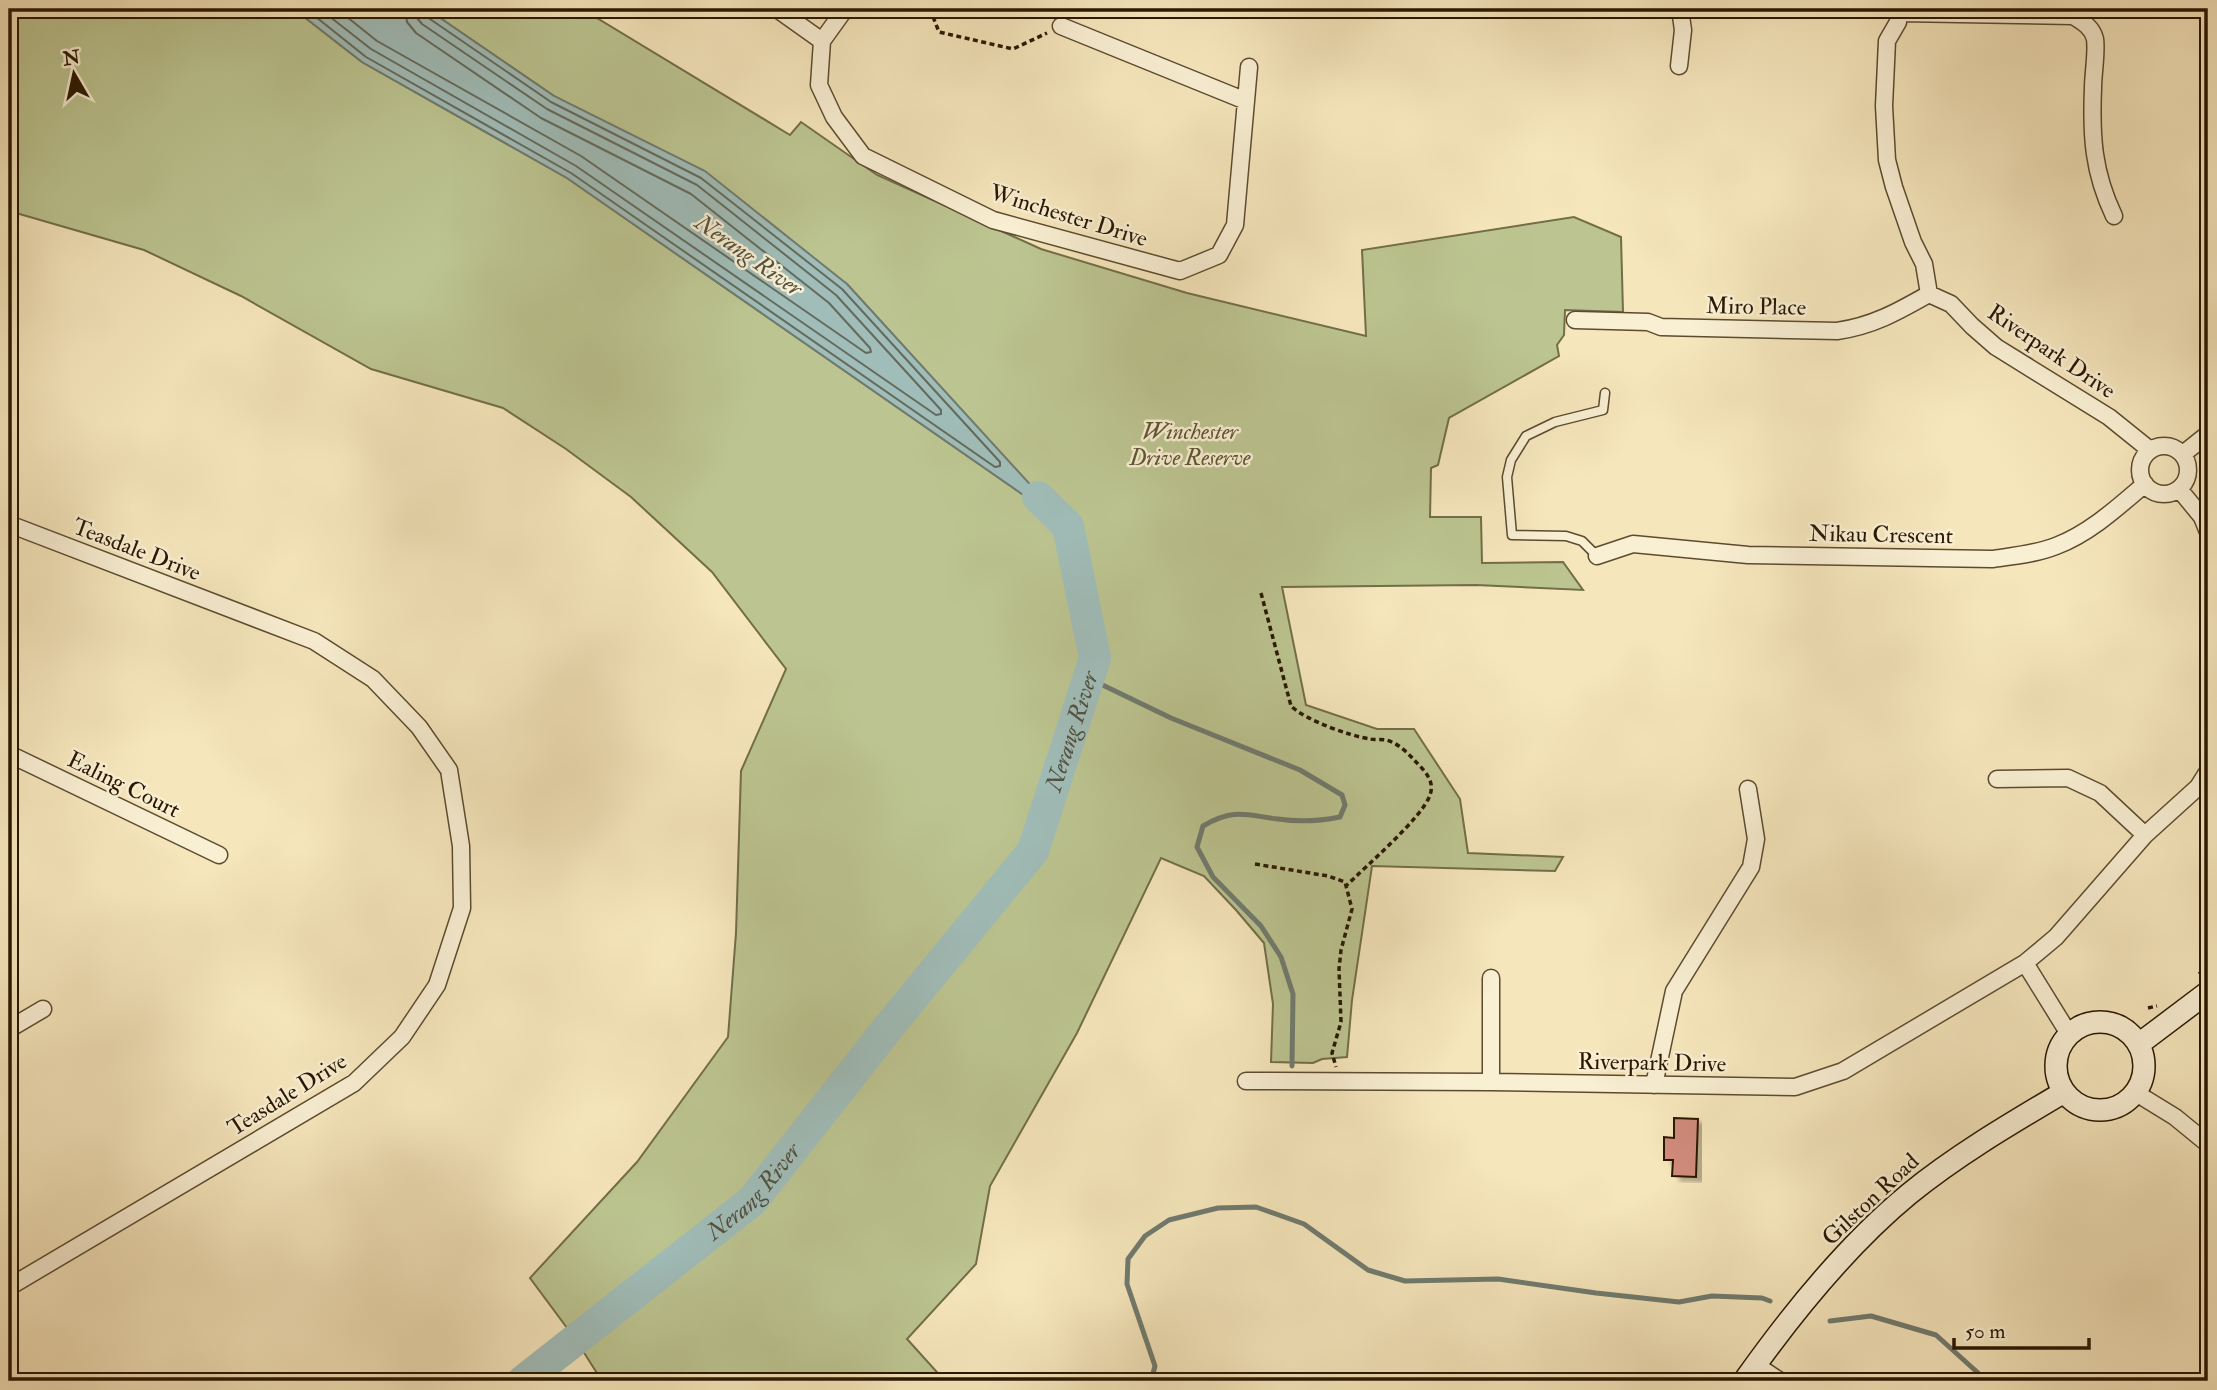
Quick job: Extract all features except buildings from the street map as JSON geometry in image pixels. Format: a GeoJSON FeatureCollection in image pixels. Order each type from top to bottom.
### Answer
{"type":"FeatureCollection","features":[{"type":"Feature","properties":{"kind":"main road"},"geometry":{"type":"LineString","coordinates":[[2139,1044],[2208,992]]}},
{"type":"Feature","properties":{"kind":"main road"},"geometry":{"type":"LineString","coordinates":[[2093,1022],[2106,1022],[2130,1033],[2139,1044],[2143,1055],[2143,1077],[2136,1093],[2121,1105],[2109,1109],[2096,1110],[2073,1101],[2064,1092],[2055,1068],[2061,1044],[2069,1034],[2080,1026],[2093,1022]]}},
{"type":"Feature","properties":{"kind":"main road","name":"Gilston Road"},"geometry":{"type":"LineString","coordinates":[[1750,1373],[1820,1283],[1906,1196],[1954,1160],[2064,1092]]}},
{"type":"Feature","properties":{"kind":"street"},"geometry":{"type":"LineString","coordinates":[[777,9],[822,41],[845,9]]}},
{"type":"Feature","properties":{"kind":"street"},"geometry":{"type":"LineString","coordinates":[[1679,66],[1683,30],[1680,9]]}},
{"type":"Feature","properties":{"kind":"street"},"geometry":{"type":"LineString","coordinates":[[1930,294],[1924,264],[1913,242],[1894,187],[1886,150],[1884,106],[1887,41],[1898,22],[1900,11],[2073,16],[2087,24],[2095,38],[2091,127],[2095,163],[2103,193],[2114,216]]}},
{"type":"Feature","properties":{"kind":"street"},"geometry":{"type":"LineString","coordinates":[[1061,26],[1246,101]]}},
{"type":"Feature","properties":{"kind":"street","name":"Winchester Drive"},"geometry":{"type":"LineString","coordinates":[[822,41],[819,85],[834,117],[863,156],[993,220],[1180,271],[1219,255],[1235,225],[1249,67]]}},
{"type":"Feature","properties":{"kind":"street","name":"Miro Place"},"geometry":{"type":"LineString","coordinates":[[1575,320],[1648,322],[1661,327],[1838,331],[1888,318],[1930,294]]}},
{"type":"Feature","properties":{"kind":"street","name":"Riverpark Drive"},"geometry":{"type":"LineString","coordinates":[[1930,294],[1951,304],[1996,347],[2109,417],[2150,450]]}},
{"type":"Feature","properties":{"kind":"street"},"geometry":{"type":"LineString","coordinates":[[2183,454],[2208,435]]}},
{"type":"Feature","properties":{"kind":"street"},"geometry":{"type":"LineString","coordinates":[[2171,446],[2183,454],[2189,468],[2179,489],[2165,494],[2157,493],[2141,479],[2140,466],[2145,454],[2150,450],[2171,446]]}},
{"type":"Feature","properties":{"kind":"street","name":"Nikau Crescent"},"geometry":{"type":"LineString","coordinates":[[1597,556],[1633,544],[1748,555],[1992,559],[2023,555],[2057,546],[2102,520],[2145,484]]}},
{"type":"Feature","properties":{"kind":"street"},"geometry":{"type":"LineString","coordinates":[[2179,489],[2202,517],[2208,532]]}},
{"type":"Feature","properties":{"kind":"street","name":"Teasdale Drive"},"geometry":{"type":"LineString","coordinates":[[9,524],[314,641],[373,679],[419,727],[449,770],[461,846],[462,895],[462,908],[437,985],[402,1037],[354,1083],[9,1287]]}},
{"type":"Feature","properties":{"kind":"street","name":"Ealing Court"},"geometry":{"type":"LineString","coordinates":[[9,754],[219,855]]}},
{"type":"Feature","properties":{"kind":"street","name":"Riverpark Drive"},"geometry":{"type":"LineString","coordinates":[[1246,1082],[1491,1082],[1796,1087],[1843,1071],[2025,962],[2056,937],[2145,835],[2198,787],[2208,771]]}},
{"type":"Feature","properties":{"kind":"street"},"geometry":{"type":"LineString","coordinates":[[1997,779],[2068,778],[2100,793],[2145,835]]}},
{"type":"Feature","properties":{"kind":"street"},"geometry":{"type":"LineString","coordinates":[[1654,1085],[1674,991],[1751,867],[1756,839],[1748,789]]}},
{"type":"Feature","properties":{"kind":"street"},"geometry":{"type":"LineString","coordinates":[[2025,962],[2069,1034]]}},
{"type":"Feature","properties":{"kind":"street"},"geometry":{"type":"LineString","coordinates":[[1491,978],[1491,1082]]}},
{"type":"Feature","properties":{"kind":"street"},"geometry":{"type":"LineString","coordinates":[[9,1029],[43,1009]]}},
{"type":"Feature","properties":{"kind":"street"},"geometry":{"type":"LineString","coordinates":[[2136,1093],[2175,1117],[2208,1144]]}},
{"type":"Feature","properties":{"kind":"street"},"geometry":{"type":"LineString","coordinates":[[1750,1373],[1780,1381]]}},
{"type":"Feature","properties":{"kind":"lane"},"geometry":{"type":"LineString","coordinates":[[1597,556],[1582,541],[1566,536],[1512,535],[1507,477],[1511,460],[1526,436],[1555,422],[1603,410],[1605,393]]}},
{"type":"Feature","properties":{"kind":"path"},"geometry":{"type":"LineString","coordinates":[[930,9],[939,32],[1013,48],[1061,26]]}},
{"type":"Feature","properties":{"kind":"path"},"geometry":{"type":"LineString","coordinates":[[1261,593],[1291,706],[1298,713],[1323,724],[1368,739],[1396,744],[1428,774],[1431,794],[1420,812],[1346,886]]}},
{"type":"Feature","properties":{"kind":"path"},"geometry":{"type":"LineString","coordinates":[[1255,864],[1328,876],[1345,882],[1352,909],[1339,970],[1341,1022],[1332,1053],[1339,1083]]}},
{"type":"Feature","properties":{"kind":"green space","name":"Winchester Drive Reserve"},"geometry":{"type":"Polygon","coordinates":[[[9,9],[294,9],[362,62],[567,178],[1064,523],[847,284],[554,96],[427,9],[582,9],[790,135],[801,122],[877,175],[1041,249],[1187,293],[1366,336],[1362,250],[1574,217],[1621,237],[1623,312],[1565,310],[1564,335],[1557,345],[1559,356],[1449,418],[1438,465],[1431,468],[1430,517],[1481,517],[1482,563],[1563,562],[1583,590],[1476,585],[1282,587],[1306,705],[1377,729],[1414,729],[1460,799],[1468,853],[1563,857],[1555,871],[1372,866],[1352,1000],[1347,1057],[1322,1059],[1313,1063],[1271,1062],[1273,1004],[1264,943],[1204,876],[1161,858],[1077,1033],[990,1186],[976,1264],[907,1339],[945,1381],[602,1381],[576,1340],[530,1278],[637,1162],[728,1037],[736,933],[741,771],[786,669],[712,572],[631,497],[566,449],[503,408],[371,369],[241,296],[144,250],[9,211],[9,9]]]}},
{"type":"Feature","properties":{"kind":"water"},"geometry":{"type":"Polygon","coordinates":[[[294,9],[427,9],[554,96],[705,171],[847,284],[1068,526],[567,178],[362,62],[294,9]]]}},
{"type":"Feature","properties":{"kind":"waterway","name":"Nerang River"},"geometry":{"type":"LineString","coordinates":[[523,1381],[752,1201],[887,1029],[1033,851],[1095,658],[1068,526],[1038,497]]}},
{"type":"Feature","properties":{"kind":"waterway"},"geometry":{"type":"LineString","coordinates":[[1088,678],[1171,718],[1300,770],[1342,795],[1345,805],[1340,817],[1301,821],[1232,815],[1203,826],[1197,847],[1213,877],[1261,926],[1281,957],[1293,994],[1292,1066]]}},
{"type":"Feature","properties":{"kind":"waterway"},"geometry":{"type":"LineString","coordinates":[[1151,1381],[1155,1366],[1127,1284],[1128,1259],[1145,1236],[1169,1220],[1218,1208],[1256,1207],[1304,1224],[1368,1270],[1405,1281],[1498,1279],[1679,1302],[1712,1296],[1762,1298],[1770,1301]]}},
{"type":"Feature","properties":{"kind":"waterway"},"geometry":{"type":"LineString","coordinates":[[1830,1321],[1871,1316],[1936,1335],[1987,1381]]}}]}
